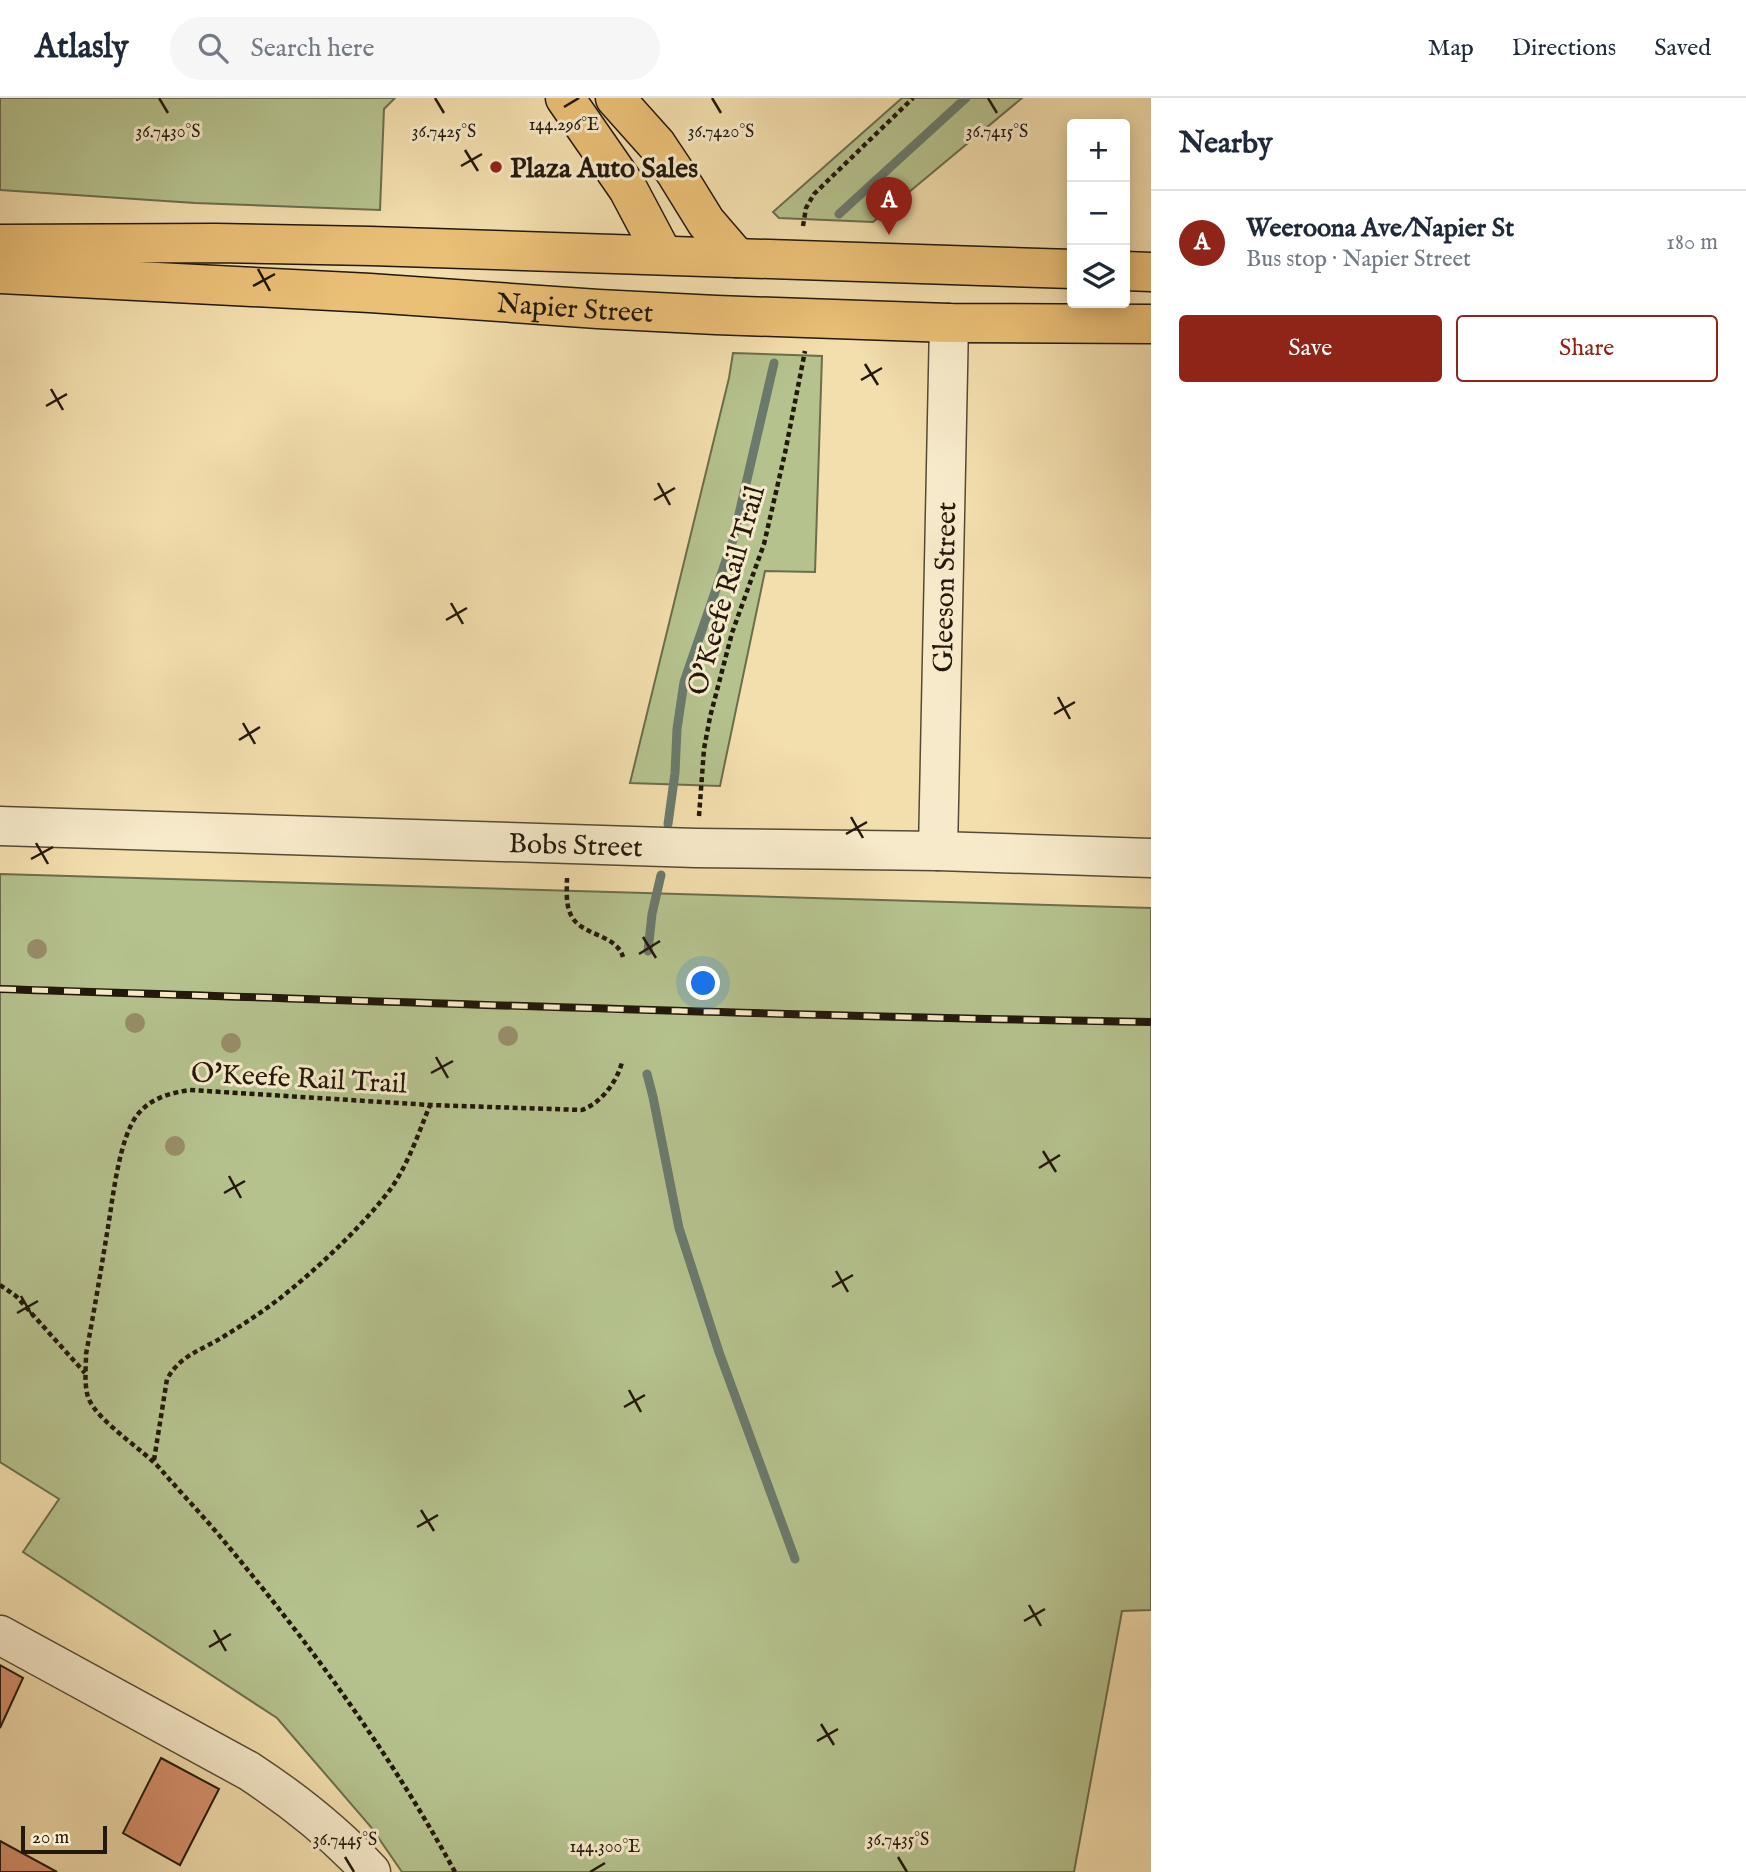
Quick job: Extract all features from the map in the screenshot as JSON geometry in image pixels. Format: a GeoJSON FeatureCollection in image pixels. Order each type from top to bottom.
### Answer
{"type":"FeatureCollection","features":[{"type":"Feature","properties":{"kind":"main road"},"geometry":{"type":"LineString","coordinates":[[565,98],[628,189],[663,255],[681,279],[703,289],[755,294],[949,323]]}},
{"type":"Feature","properties":{"kind":"main road"},"geometry":{"type":"LineString","coordinates":[[615,98],[657,145],[706,222],[737,258]]}},
{"type":"Feature","properties":{"kind":"main road","name":"Napier Street"},"geometry":{"type":"LineString","coordinates":[[0,244],[216,243],[1067,269]]}},
{"type":"Feature","properties":{"kind":"main road"},"geometry":{"type":"LineString","coordinates":[[1130,271],[1151,272]]}},
{"type":"Feature","properties":{"kind":"main road","name":"Napier Street"},"geometry":{"type":"LineString","coordinates":[[0,274],[356,292],[611,310],[949,323],[1151,324]]}},
{"type":"Feature","properties":{"kind":"street","name":"Gleeson Street"},"geometry":{"type":"LineString","coordinates":[[938,851],[949,323]]}},
{"type":"Feature","properties":{"kind":"street","name":"Bobs Street"},"geometry":{"type":"LineString","coordinates":[[0,826],[696,848],[938,851],[1151,858]]}},
{"type":"Feature","properties":{"kind":"street"},"geometry":{"type":"LineString","coordinates":[[0,1635],[249,1772],[326,1828],[350,1849],[370,1872]]}},
{"type":"Feature","properties":{"kind":"path"},"geometry":{"type":"LineString","coordinates":[[804,226],[806,208],[814,194],[914,98]]}},
{"type":"Feature","properties":{"kind":"path","name":"O'Keefe Rail Trail"},"geometry":{"type":"LineString","coordinates":[[696,848],[704,749],[710,717],[730,642],[764,544],[786,453],[806,346]]}},
{"type":"Feature","properties":{"kind":"path"},"geometry":{"type":"LineString","coordinates":[[567,843],[567,896],[571,916],[576,922],[617,946],[624,957]]}},
{"type":"Feature","properties":{"kind":"path","name":"O'Keefe Rail Trail"},"geometry":{"type":"LineString","coordinates":[[455,1872],[387,1757],[315,1655],[223,1539],[154,1461],[109,1423],[92,1404],[87,1391],[86,1354],[118,1165],[136,1117],[146,1105],[168,1094],[190,1090],[430,1105],[582,1110],[591,1107],[615,1082],[622,1062]]}},
{"type":"Feature","properties":{"kind":"path"},"geometry":{"type":"LineString","coordinates":[[154,1461],[167,1379],[174,1367],[188,1355],[224,1337],[279,1298],[325,1259],[370,1215],[393,1185],[410,1154],[430,1105]]}},
{"type":"Feature","properties":{"kind":"path"},"geometry":{"type":"LineString","coordinates":[[0,1286],[16,1296],[86,1373]]}},
{"type":"Feature","properties":{"kind":"green space"},"geometry":{"type":"Polygon","coordinates":[[[0,98],[395,98],[384,109],[380,210],[195,203],[0,190],[0,98]]]}},
{"type":"Feature","properties":{"kind":"green space"},"geometry":{"type":"Polygon","coordinates":[[[902,98],[1022,98],[873,222],[779,218],[773,212],[902,98]]]}},
{"type":"Feature","properties":{"kind":"green space"},"geometry":{"type":"Polygon","coordinates":[[[733,353],[822,356],[815,572],[765,571],[720,786],[630,783],[729,378],[733,353]]]}},
{"type":"Feature","properties":{"kind":"green space"},"geometry":{"type":"Polygon","coordinates":[[[0,874],[1151,908],[1151,1610],[1122,1611],[1074,1872],[402,1872],[371,1827],[277,1718],[23,1552],[59,1499],[0,1462],[0,874]]]}},
{"type":"Feature","properties":{"kind":"building"},"geometry":{"type":"Polygon","coordinates":[[[0,1665],[23,1678],[0,1728],[0,1665]]]}},
{"type":"Feature","properties":{"kind":"building"},"geometry":{"type":"Polygon","coordinates":[[[161,1758],[219,1789],[180,1865],[123,1833],[161,1758]]]}},
{"type":"Feature","properties":{"kind":"building"},"geometry":{"type":"Polygon","coordinates":[[[0,1841],[57,1872],[0,1872],[0,1841]]]}},
{"type":"Feature","properties":{"kind":"waterway"},"geometry":{"type":"LineString","coordinates":[[839,214],[966,98]]}},
{"type":"Feature","properties":{"kind":"waterway"},"geometry":{"type":"LineString","coordinates":[[668,824],[684,682],[733,540],[774,363]]}},
{"type":"Feature","properties":{"kind":"waterway"},"geometry":{"type":"LineString","coordinates":[[648,951],[652,914],[661,875]]}},
{"type":"Feature","properties":{"kind":"waterway"},"geometry":{"type":"LineString","coordinates":[[647,1074],[679,1228],[719,1352],[795,1559]]}},
{"type":"Feature","properties":{"kind":"railway"},"geometry":{"type":"LineString","coordinates":[[0,989],[719,1012],[1151,1022]]}},
{"type":"Feature","properties":{"kind":"place","name":"Plaza Auto Sales"},"geometry":{"type":"Point","coordinates":[496,167]}},
{"type":"Feature","properties":{"kind":"place","name":"Weeroona Ave/Napier St"},"geometry":{"type":"Point","coordinates":[889,235]}}]}
